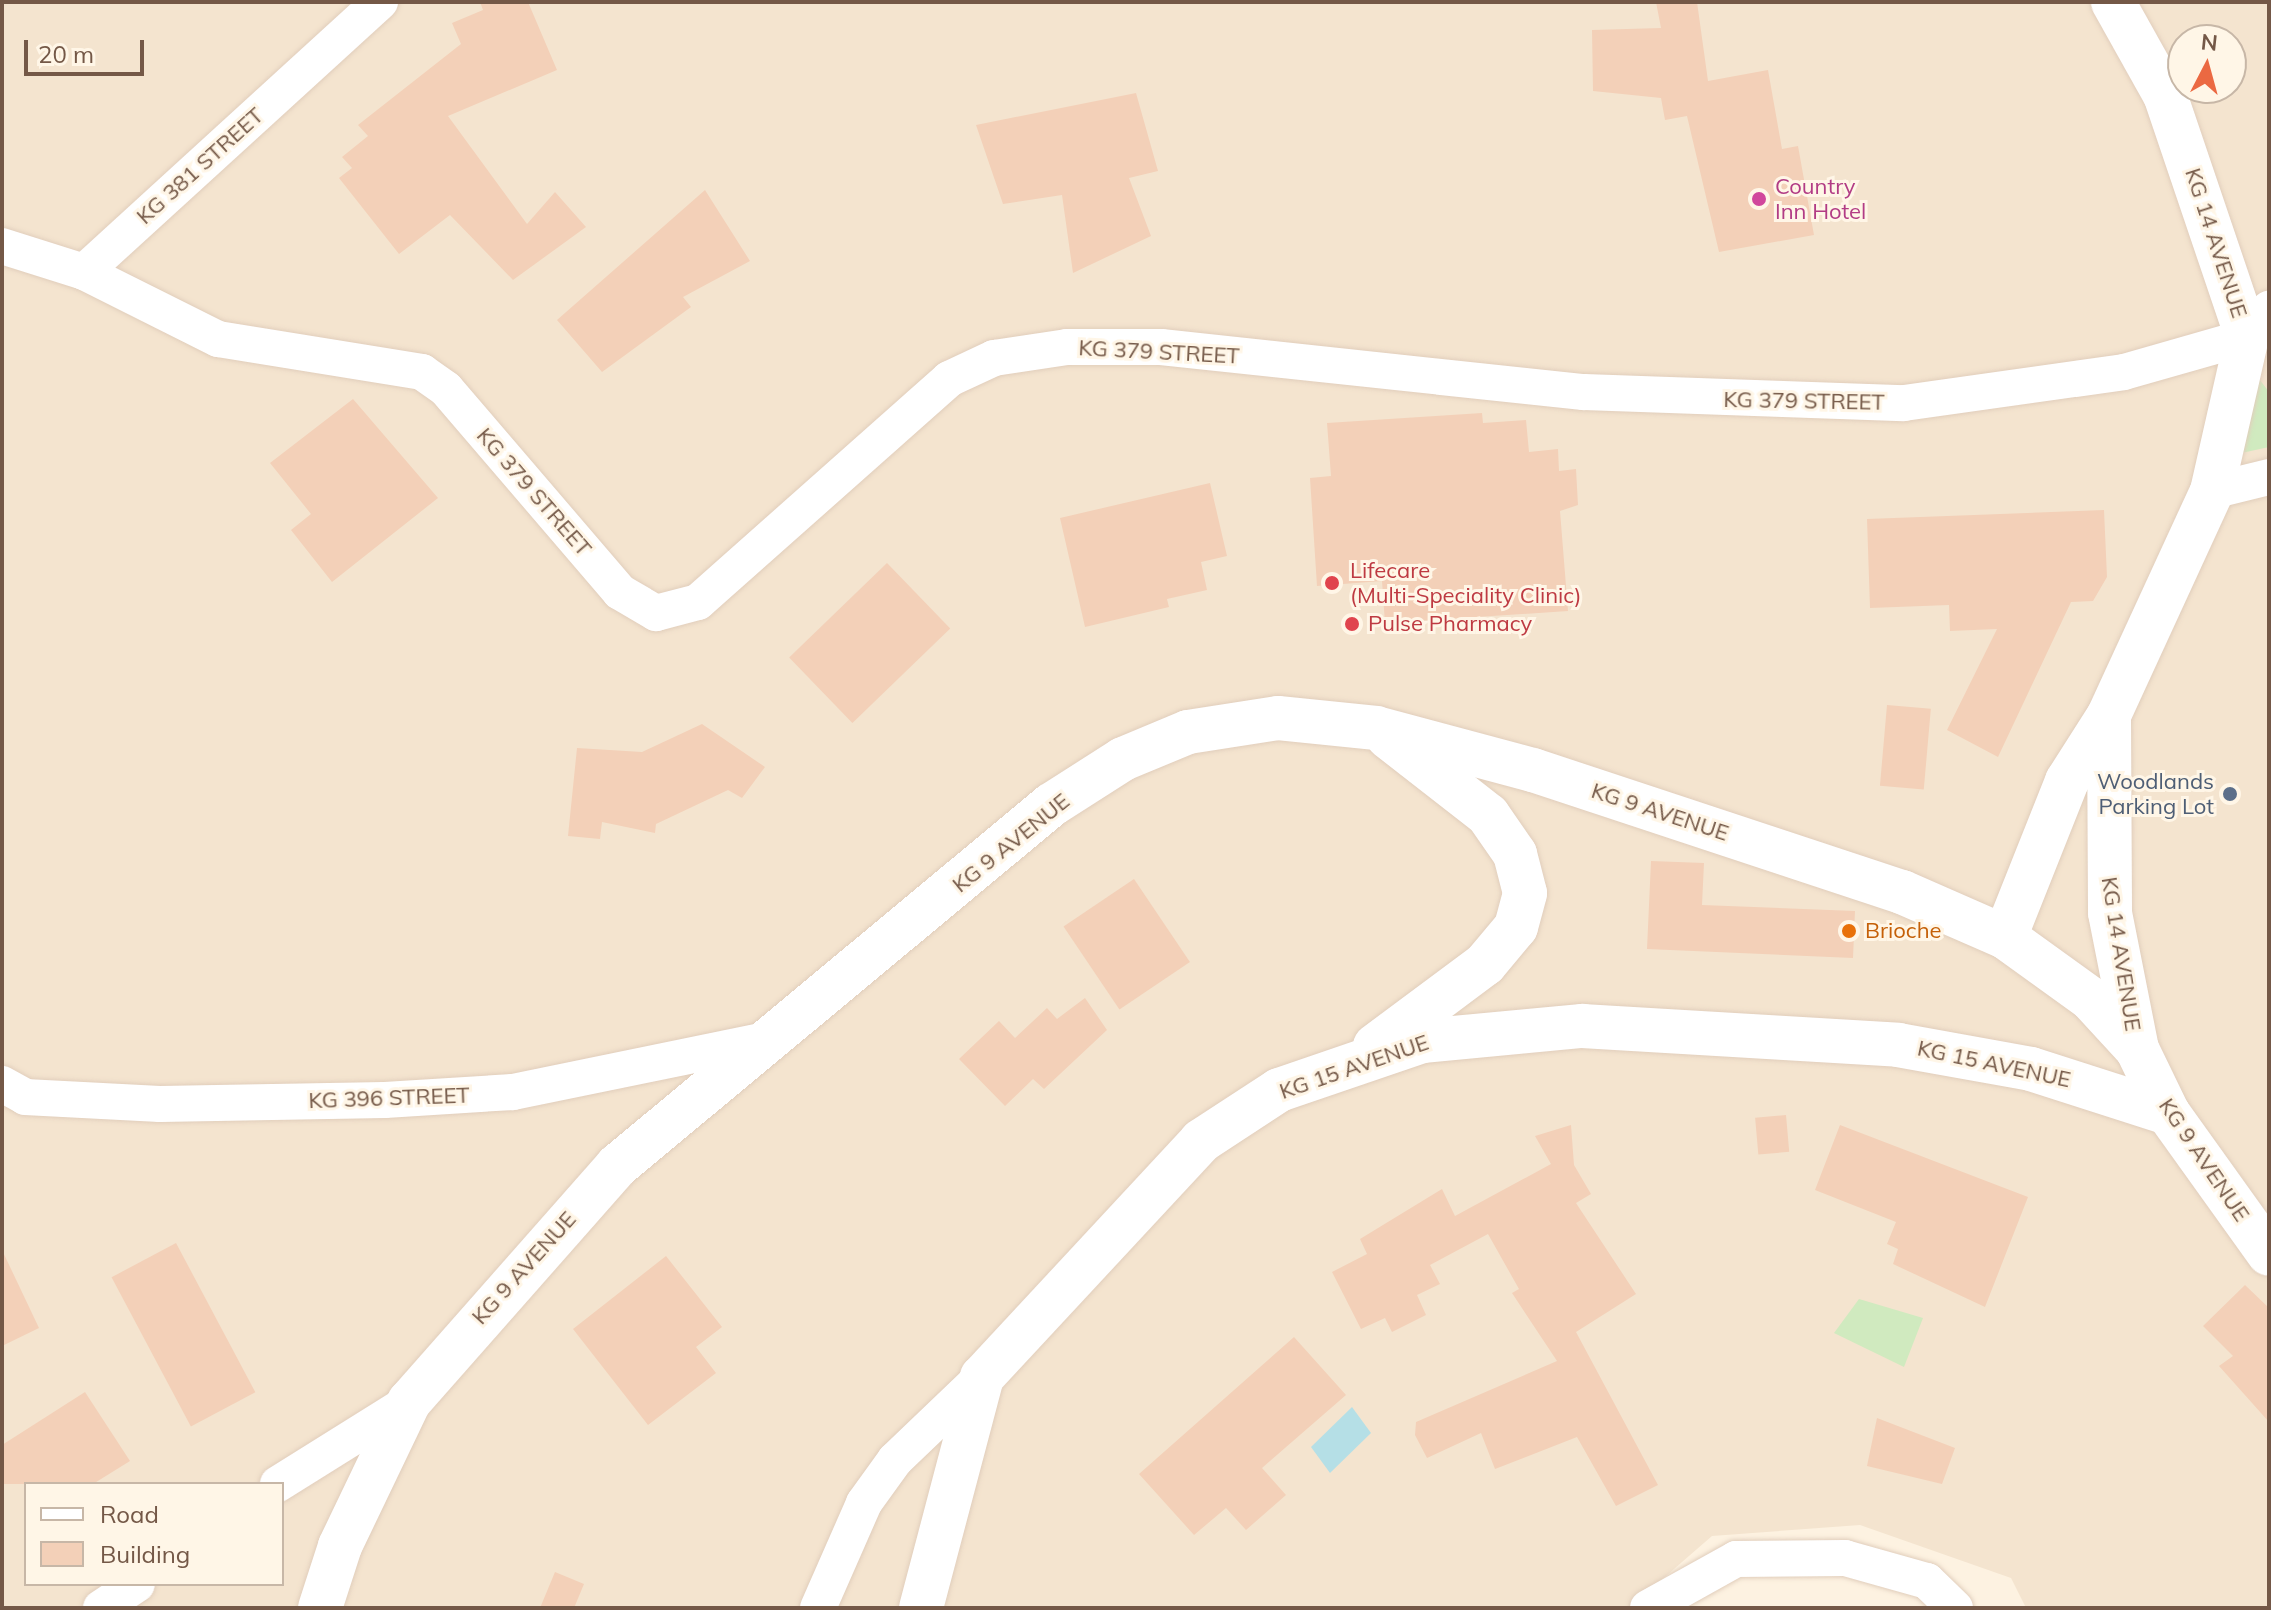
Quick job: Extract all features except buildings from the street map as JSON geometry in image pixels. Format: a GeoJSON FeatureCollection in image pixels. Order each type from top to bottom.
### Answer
{"type":"FeatureCollection","features":[{"type":"Feature","properties":{"kind":"main road","name":"KG 14 AVENUE"},"geometry":{"type":"LineString","coordinates":[[2005,937],[2067,781],[2109,715],[2212,491],[2262,334],[2165,95],[2113,2]]}},
{"type":"Feature","properties":{"kind":"main road","name":"KG 14 AVENUE"},"geometry":{"type":"LineString","coordinates":[[2109,715],[2110,913],[2137,1049]]}},
{"type":"Feature","properties":{"kind":"main road","name":"KG 9 AVENUE"},"geometry":{"type":"LineString","coordinates":[[320,1608],[340,1546],[409,1402],[617,1166],[1051,805],[1123,759],[1188,732],[1278,718],[1376,728],[1533,770],[1858,877],[2005,937],[2091,999],[2137,1049],[2168,1113],[2269,1254]]}},
{"type":"Feature","properties":{"kind":"main road"},"geometry":{"type":"LineString","coordinates":[[1350,1064],[1485,964],[1516,927],[1525,893],[1515,854],[1488,815],[1376,728]]}},
{"type":"Feature","properties":{"kind":"main road","name":"KG 15 AVENUE"},"geometry":{"type":"LineString","coordinates":[[921,1608],[982,1377],[1201,1141],[1279,1090],[1422,1041],[1582,1026],[1898,1045],[2031,1069],[2168,1113]]}},
{"type":"Feature","properties":{"kind":"street","name":"KG 381 STREET"},"geometry":{"type":"LineString","coordinates":[[84,272],[380,2]]}},
{"type":"Feature","properties":{"kind":"street"},"geometry":{"type":"LineString","coordinates":[[2,246],[84,272]]}},
{"type":"Feature","properties":{"kind":"street","name":"KG 379 STREET"},"geometry":{"type":"LineString","coordinates":[[84,272],[218,339],[422,372],[446,389],[620,592],[656,613],[698,602],[949,379],[994,358],[1067,347],[1161,347],[1584,392],[1904,403],[2124,372],[2262,334]]}},
{"type":"Feature","properties":{"kind":"street"},"geometry":{"type":"LineString","coordinates":[[2212,491],[2269,477]]}},
{"type":"Feature","properties":{"kind":"street","name":"KG 396 STREET"},"geometry":{"type":"LineString","coordinates":[[10,1097],[160,1104],[513,1092],[774,1038]]}},
{"type":"Feature","properties":{"kind":"street"},"geometry":{"type":"LineString","coordinates":[[818,1608],[864,1503],[895,1460],[982,1377]]}},
{"type":"Feature","properties":{"kind":"street"},"geometry":{"type":"LineString","coordinates":[[281,1482],[409,1402]]}},
{"type":"Feature","properties":{"kind":"street"},"geometry":{"type":"LineString","coordinates":[[1648,1608],[1736,1559],[1845,1558],[1927,1581],[1955,1608]]}},
{"type":"Feature","properties":{"kind":"street"},"geometry":{"type":"LineString","coordinates":[[101,1608],[134,1586]]}},
{"type":"Feature","properties":{"kind":"shaded area"},"geometry":{"type":"Polygon","coordinates":[[[2,2],[2269,2],[2269,1608],[2026,1608],[2011,1578],[1860,1525],[1712,1536],[1629,1608],[2,1608],[2,2]]]}},
{"type":"Feature","properties":{"kind":"green space"},"geometry":{"type":"Polygon","coordinates":[[[2247,363],[2269,392],[2269,447],[2237,454],[2247,363]]]}},
{"type":"Feature","properties":{"kind":"green space"},"geometry":{"type":"Polygon","coordinates":[[[1859,1299],[1923,1318],[1904,1367],[1834,1333],[1859,1299]]]}},
{"type":"Feature","properties":{"kind":"water"},"geometry":{"type":"Polygon","coordinates":[[[1352,1407],[1371,1433],[1330,1473],[1311,1447],[1352,1407]]]}},
{"type":"Feature","properties":{"kind":"place","name":"Country Inn Hotel"},"geometry":{"type":"Point","coordinates":[1759,199]}},
{"type":"Feature","properties":{"kind":"place","name":"Lifecare (Multi-Speciality Clinic)"},"geometry":{"type":"Point","coordinates":[1332,583]}},
{"type":"Feature","properties":{"kind":"place","name":"Pulse Pharmacy"},"geometry":{"type":"Point","coordinates":[1352,624]}},
{"type":"Feature","properties":{"kind":"place","name":"Woodlands Parking Lot"},"geometry":{"type":"Point","coordinates":[2230,794]}},
{"type":"Feature","properties":{"kind":"place","name":"Brioche"},"geometry":{"type":"Point","coordinates":[1849,931]}}]}
